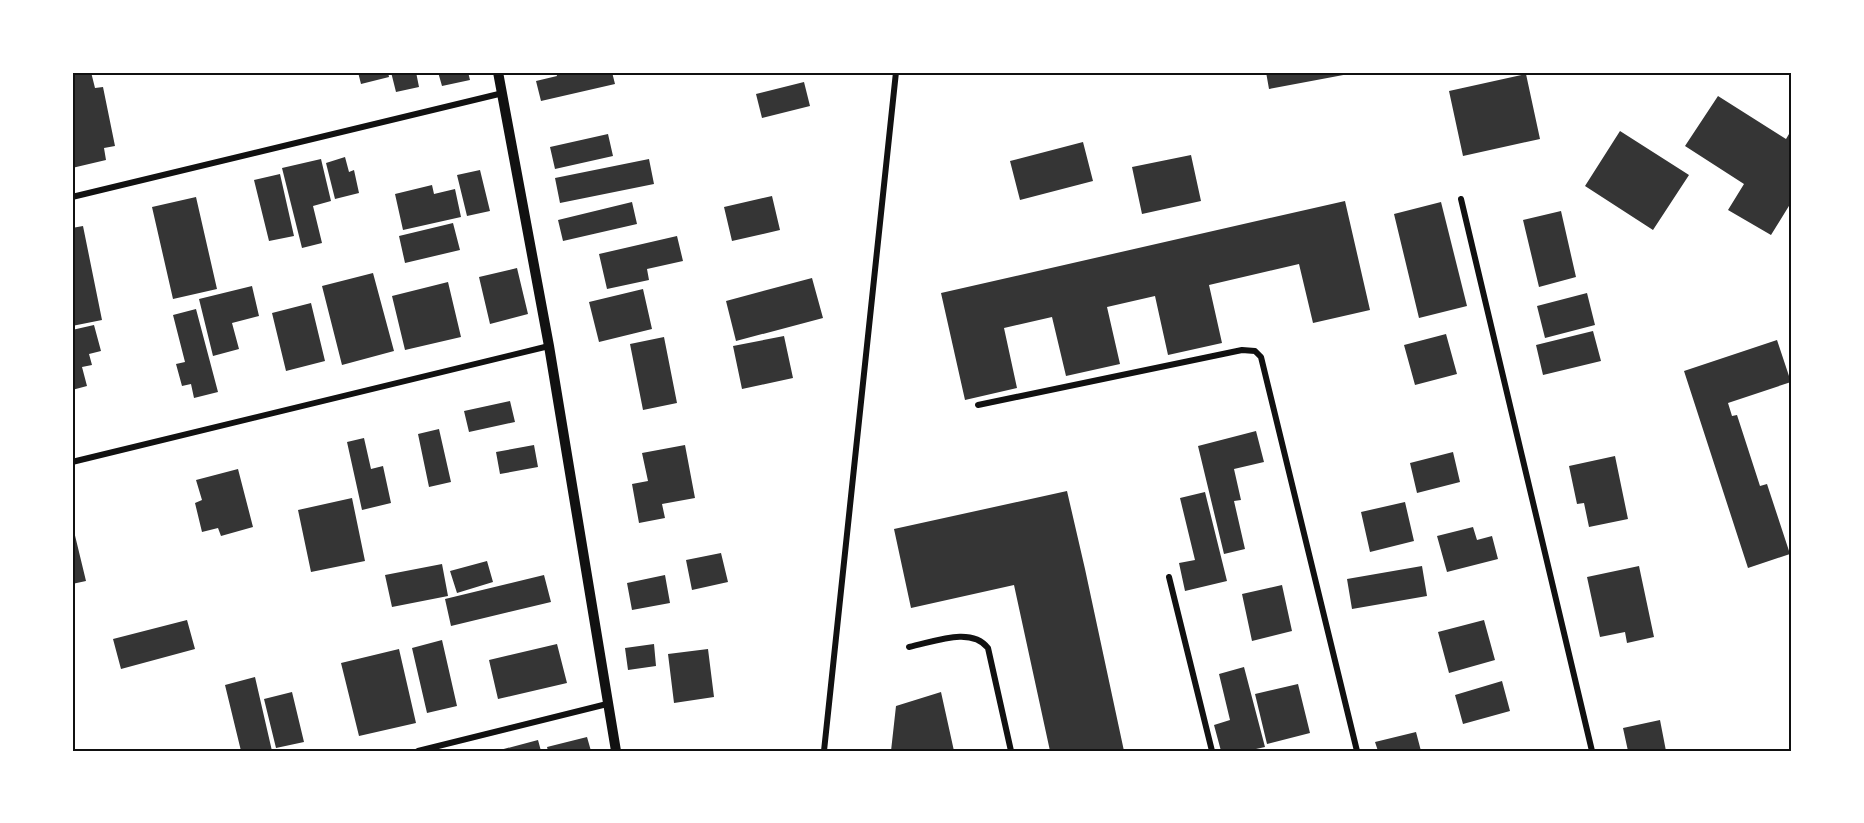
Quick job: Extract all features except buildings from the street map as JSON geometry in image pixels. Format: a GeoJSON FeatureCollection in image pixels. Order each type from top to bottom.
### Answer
{"type":"FeatureCollection","features":[{"type":"Feature","properties":{"kind":"street"},"geometry":{"type":"LineString","coordinates":[[498,72],[549,346],[616,751]]}},
{"type":"Feature","properties":{"kind":"street"},"geometry":{"type":"LineString","coordinates":[[824,751],[896,72]]}},
{"type":"Feature","properties":{"kind":"street"},"geometry":{"type":"LineString","coordinates":[[72,197],[503,93]]}},
{"type":"Feature","properties":{"kind":"street"},"geometry":{"type":"LineString","coordinates":[[1461,199],[1592,751]]}},
{"type":"Feature","properties":{"kind":"street"},"geometry":{"type":"LineString","coordinates":[[72,462],[549,346]]}},
{"type":"Feature","properties":{"kind":"street"},"geometry":{"type":"LineString","coordinates":[[978,405],[1242,350],[1255,351],[1261,357],[1357,751]]}},
{"type":"Feature","properties":{"kind":"street"},"geometry":{"type":"LineString","coordinates":[[1169,578],[1212,751]]}},
{"type":"Feature","properties":{"kind":"street"},"geometry":{"type":"LineString","coordinates":[[909,647],[970,635],[981,639],[988,648],[1011,751]]}},
{"type":"Feature","properties":{"kind":"street"},"geometry":{"type":"LineString","coordinates":[[418,751],[608,704]]}}]}
